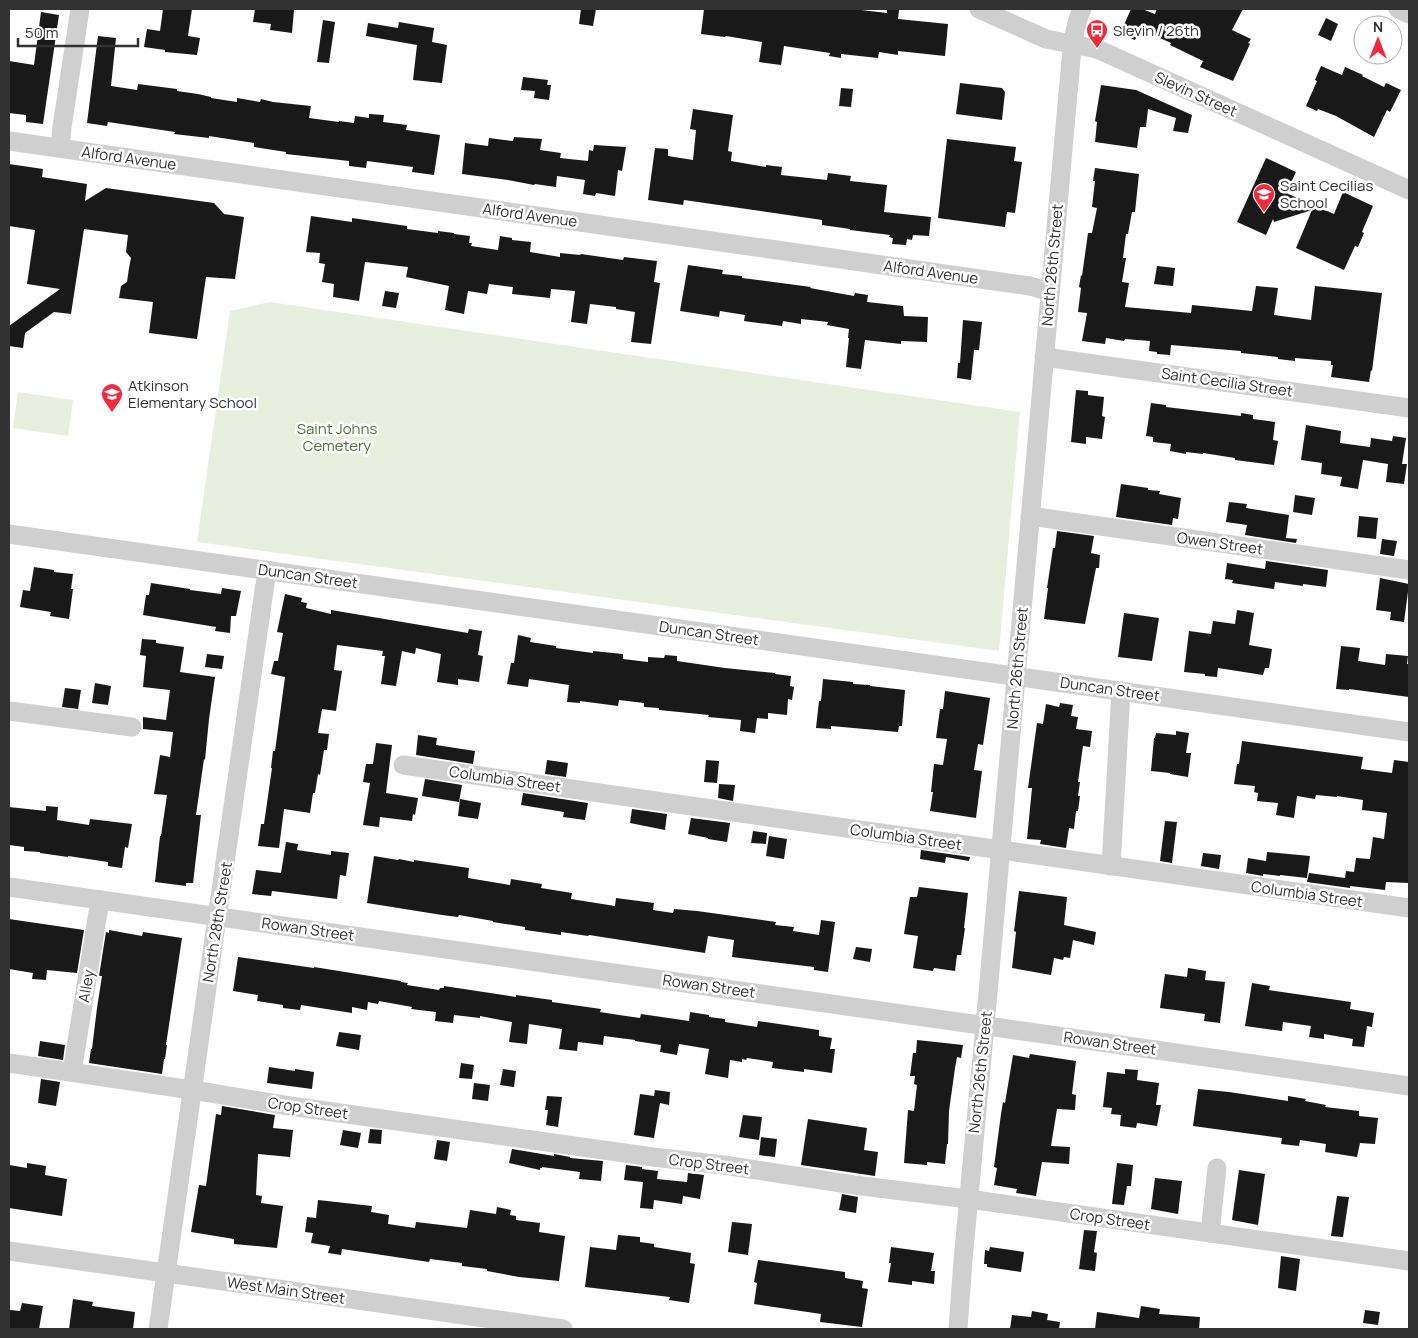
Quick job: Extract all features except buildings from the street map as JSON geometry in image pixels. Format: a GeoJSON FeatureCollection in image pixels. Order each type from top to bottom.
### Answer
{"type":"FeatureCollection","features":[{"type":"Feature","properties":{"kind":"street"},"geometry":{"type":"LineString","coordinates":[[60,148],[80,9]]}},
{"type":"Feature","properties":{"kind":"street","name":"Slevin Street"},"geometry":{"type":"LineString","coordinates":[[979,9],[1046,38],[1097,49],[1409,190]]}},
{"type":"Feature","properties":{"kind":"street","name":"North 26th Street"},"geometry":{"type":"LineString","coordinates":[[958,1329],[968,1199],[1017,677],[1073,44],[1078,16],[1082,9]]}},
{"type":"Feature","properties":{"kind":"street"},"geometry":{"type":"LineString","coordinates":[[1398,9],[1409,14]]}},
{"type":"Feature","properties":{"kind":"street","name":"Alford Avenue"},"geometry":{"type":"LineString","coordinates":[[9,141],[1020,284],[1050,292]]}},
{"type":"Feature","properties":{"kind":"street","name":"Saint Cecilia Street"},"geometry":{"type":"LineString","coordinates":[[1044,357],[1409,408]]}},
{"type":"Feature","properties":{"kind":"street","name":"Owen Street"},"geometry":{"type":"LineString","coordinates":[[1030,516],[1409,570]]}},
{"type":"Feature","properties":{"kind":"street","name":"Duncan Street"},"geometry":{"type":"LineString","coordinates":[[9,534],[1409,732]]}},
{"type":"Feature","properties":{"kind":"street","name":"North 28th Street"},"geometry":{"type":"LineString","coordinates":[[158,1329],[267,570]]}},
{"type":"Feature","properties":{"kind":"street"},"geometry":{"type":"LineString","coordinates":[[1112,866],[1121,691]]}},
{"type":"Feature","properties":{"kind":"street"},"geometry":{"type":"LineString","coordinates":[[9,711],[132,727]]}},
{"type":"Feature","properties":{"kind":"street","name":"Columbia Street"},"geometry":{"type":"LineString","coordinates":[[403,765],[1409,908]]}},
{"type":"Feature","properties":{"kind":"street","name":"Rowan Street"},"geometry":{"type":"LineString","coordinates":[[9,887],[1409,1086]]}},
{"type":"Feature","properties":{"kind":"street","name":"Alley"},"geometry":{"type":"LineString","coordinates":[[72,1072],[100,900]]}},
{"type":"Feature","properties":{"kind":"street","name":"Crop Street"},"geometry":{"type":"LineString","coordinates":[[9,1063],[290,1106],[623,1153],[724,1164],[854,1185],[968,1199],[1409,1261]]}},
{"type":"Feature","properties":{"kind":"street"},"geometry":{"type":"LineString","coordinates":[[1210,1233],[1217,1168]]}},
{"type":"Feature","properties":{"kind":"street","name":"West Main Street"},"geometry":{"type":"LineString","coordinates":[[9,1251],[563,1329]]}},
{"type":"Feature","properties":{"kind":"green space","name":"Saint Johns Cemetery"},"geometry":{"type":"Polygon","coordinates":[[[270,302],[1020,412],[999,651],[197,542],[230,311],[270,302]]]}},
{"type":"Feature","properties":{"kind":"green space"},"geometry":{"type":"Polygon","coordinates":[[[18,392],[73,400],[68,436],[13,428],[18,392]]]}},
{"type":"Feature","properties":{"kind":"place","name":"Slevin / 26th"},"geometry":{"type":"Point","coordinates":[1097,49]}},
{"type":"Feature","properties":{"kind":"place","name":"Saint Cecilias School"},"geometry":{"type":"Point","coordinates":[1264,213]}},
{"type":"Feature","properties":{"kind":"place","name":"Atkinson Elementary School"},"geometry":{"type":"Point","coordinates":[112,413]}}]}
